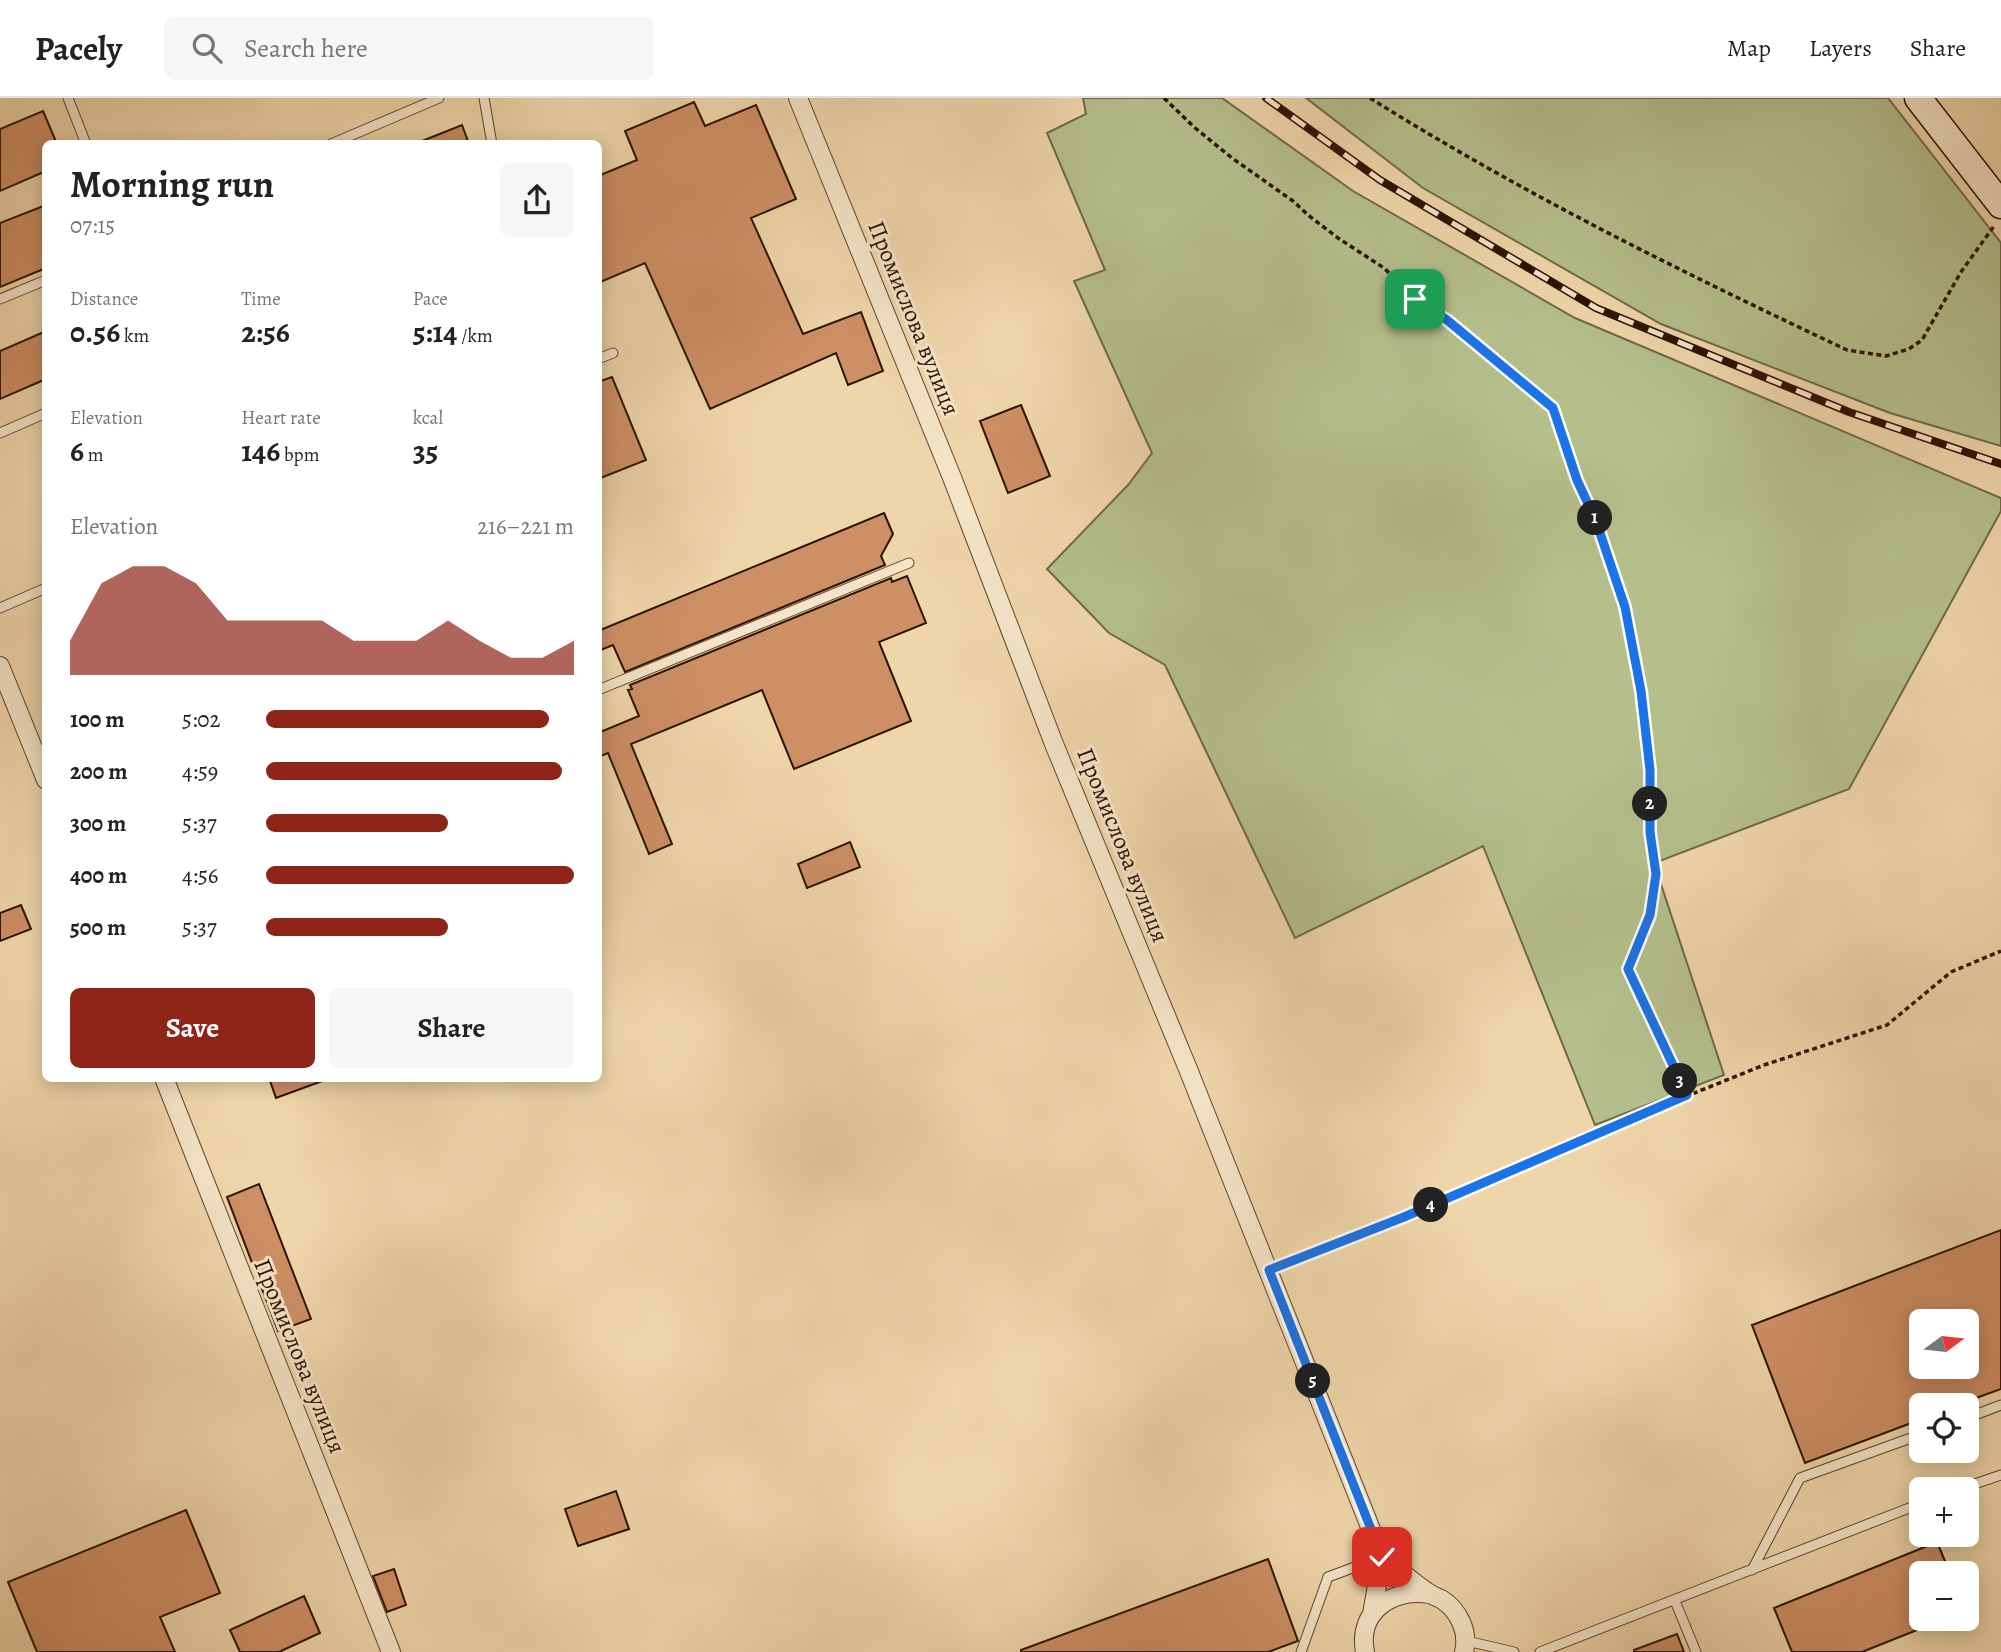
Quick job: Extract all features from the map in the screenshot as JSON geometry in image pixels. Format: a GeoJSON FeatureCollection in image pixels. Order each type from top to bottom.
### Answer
{"type":"FeatureCollection","features":[{"type":"Feature","properties":{"kind":"main road"},"geometry":{"type":"LineString","coordinates":[[1918,98],[2001,205]]}},
{"type":"Feature","properties":{"kind":"street","name":"Промислова вулиця"},"geometry":{"type":"LineString","coordinates":[[798,98],[953,480],[1054,744],[1269,1270],[1382,1557]]}},
{"type":"Feature","properties":{"kind":"street"},"geometry":{"type":"LineString","coordinates":[[0,666],[42,770]]}},
{"type":"Feature","properties":{"kind":"street","name":"Промислова вулиця"},"geometry":{"type":"LineString","coordinates":[[166,1082],[391,1652]]}},
{"type":"Feature","properties":{"kind":"street"},"geometry":{"type":"LineString","coordinates":[[1365,1652],[1366,1628],[1372,1614],[1382,1557],[1455,1612],[1463,1626],[1466,1646]]}},
{"type":"Feature","properties":{"kind":"street"},"geometry":{"type":"LineString","coordinates":[[1372,1614],[1383,1602],[1398,1594],[1413,1591],[1429,1594]]}},
{"type":"Feature","properties":{"kind":"lane"},"geometry":{"type":"LineString","coordinates":[[68,98],[84,140]]}},
{"type":"Feature","properties":{"kind":"lane"},"geometry":{"type":"LineString","coordinates":[[340,140],[439,98]]}},
{"type":"Feature","properties":{"kind":"lane"},"geometry":{"type":"LineString","coordinates":[[484,98],[491,140]]}},
{"type":"Feature","properties":{"kind":"lane"},"geometry":{"type":"LineString","coordinates":[[0,299],[42,282]]}},
{"type":"Feature","properties":{"kind":"lane"},"geometry":{"type":"LineString","coordinates":[[602,357],[613,353]]}},
{"type":"Feature","properties":{"kind":"lane"},"geometry":{"type":"LineString","coordinates":[[0,433],[42,415]]}},
{"type":"Feature","properties":{"kind":"lane"},"geometry":{"type":"LineString","coordinates":[[602,688],[909,563]]}},
{"type":"Feature","properties":{"kind":"lane"},"geometry":{"type":"LineString","coordinates":[[0,608],[42,590]]}},
{"type":"Feature","properties":{"kind":"lane"},"geometry":{"type":"LineString","coordinates":[[1979,1413],[2001,1405]]}},
{"type":"Feature","properties":{"kind":"lane"},"geometry":{"type":"LineString","coordinates":[[1752,1570],[1800,1478],[1909,1439]]}},
{"type":"Feature","properties":{"kind":"lane"},"geometry":{"type":"LineString","coordinates":[[1979,1483],[2001,1475]]}},
{"type":"Feature","properties":{"kind":"lane"},"geometry":{"type":"LineString","coordinates":[[1540,1652],[1909,1508]]}},
{"type":"Feature","properties":{"kind":"lane"},"geometry":{"type":"LineString","coordinates":[[1301,1652],[1328,1577],[1382,1557]]}},
{"type":"Feature","properties":{"kind":"lane"},"geometry":{"type":"LineString","coordinates":[[1675,1601],[1696,1652]]}},
{"type":"Feature","properties":{"kind":"lane"},"geometry":{"type":"LineString","coordinates":[[1466,1646],[1514,1652]]}},
{"type":"Feature","properties":{"kind":"path"},"geometry":{"type":"LineString","coordinates":[[1164,98],[1232,158],[1293,201],[1338,238],[1384,268],[1415,299],[1447,320],[1553,408],[1625,607],[1641,691],[1650,770],[1650,832],[1656,874],[1650,915],[1628,969],[1687,1095]]}},
{"type":"Feature","properties":{"kind":"path"},"geometry":{"type":"LineString","coordinates":[[1370,98],[1447,146],[1607,234],[1847,350],[1886,356],[1909,349],[1922,340],[1961,272],[2001,216]]}},
{"type":"Feature","properties":{"kind":"path"},"geometry":{"type":"LineString","coordinates":[[1269,1270],[1404,1217],[1687,1095],[1764,1065],[1887,1026],[1951,972],[2001,951]]}},
{"type":"Feature","properties":{"kind":"green space"},"geometry":{"type":"Polygon","coordinates":[[[1083,98],[1222,98],[1353,191],[1575,318],[2001,498],[2001,511],[1849,789],[1654,863],[1724,1075],[1595,1125],[1483,846],[1295,938],[1165,665],[1109,633],[1047,569],[1128,485],[1152,453],[1074,281],[1105,270],[1047,133],[1086,114],[1083,98]]]}},
{"type":"Feature","properties":{"kind":"green space"},"geometry":{"type":"Polygon","coordinates":[[[1306,98],[1888,98],[2001,243],[2001,446],[1890,413],[1661,324],[1423,188],[1306,98]]]}},
{"type":"Feature","properties":{"kind":"building"},"geometry":{"type":"Polygon","coordinates":[[[694,102],[705,126],[756,105],[796,199],[751,218],[803,334],[861,312],[883,371],[848,385],[836,353],[710,409],[645,263],[602,281],[602,174],[637,160],[625,131],[694,102]]]}},
{"type":"Feature","properties":{"kind":"building"},"geometry":{"type":"Polygon","coordinates":[[[43,111],[55,140],[42,140],[42,173],[0,191],[0,129],[43,111]]]}},
{"type":"Feature","properties":{"kind":"building"},"geometry":{"type":"Polygon","coordinates":[[[462,125],[468,140],[424,140],[462,125]]]}},
{"type":"Feature","properties":{"kind":"building"},"geometry":{"type":"Polygon","coordinates":[[[42,207],[42,270],[0,287],[0,223],[42,207]]]}},
{"type":"Feature","properties":{"kind":"building"},"geometry":{"type":"Polygon","coordinates":[[[42,333],[42,381],[0,399],[0,351],[42,333]]]}},
{"type":"Feature","properties":{"kind":"building"},"geometry":{"type":"Polygon","coordinates":[[[612,377],[646,460],[602,477],[602,381],[612,377]]]}},
{"type":"Feature","properties":{"kind":"building"},"geometry":{"type":"Polygon","coordinates":[[[1021,405],[1050,476],[1008,493],[980,421],[1021,405]]]}},
{"type":"Feature","properties":{"kind":"building"},"geometry":{"type":"Polygon","coordinates":[[[884,513],[893,534],[881,556],[885,565],[625,672],[613,645],[602,649],[602,629],[884,513]]]}},
{"type":"Feature","properties":{"kind":"building"},"geometry":{"type":"Polygon","coordinates":[[[907,576],[926,623],[879,642],[911,721],[794,769],[762,690],[631,744],[672,844],[649,854],[608,753],[602,755],[602,731],[639,716],[628,690],[632,689],[630,685],[891,578],[892,582],[907,576]]]}},
{"type":"Feature","properties":{"kind":"building"},"geometry":{"type":"Polygon","coordinates":[[[850,842],[860,867],[807,888],[798,864],[850,842]]]}},
{"type":"Feature","properties":{"kind":"building"},"geometry":{"type":"Polygon","coordinates":[[[21,905],[31,929],[0,941],[0,913],[21,905]]]}},
{"type":"Feature","properties":{"kind":"building"},"geometry":{"type":"Polygon","coordinates":[[[270,1082],[320,1082],[276,1098],[270,1082]]]}},
{"type":"Feature","properties":{"kind":"building"},"geometry":{"type":"Polygon","coordinates":[[[259,1184],[311,1319],[278,1331],[227,1197],[259,1184]]]}},
{"type":"Feature","properties":{"kind":"building"},"geometry":{"type":"Polygon","coordinates":[[[2001,1230],[2001,1389],[1979,1397],[1979,1393],[1909,1393],[1909,1424],[1805,1463],[1752,1325],[2001,1230]]]}},
{"type":"Feature","properties":{"kind":"building"},"geometry":{"type":"Polygon","coordinates":[[[616,1491],[629,1529],[578,1546],[565,1509],[616,1491]]]}},
{"type":"Feature","properties":{"kind":"building"},"geometry":{"type":"Polygon","coordinates":[[[186,1510],[220,1593],[160,1617],[175,1652],[37,1652],[8,1582],[186,1510]]]}},
{"type":"Feature","properties":{"kind":"building"},"geometry":{"type":"Polygon","coordinates":[[[1925,1547],[1939,1547],[1945,1561],[1909,1561],[1909,1631],[1914,1631],[1862,1652],[1792,1652],[1774,1608],[1925,1547]]]}},
{"type":"Feature","properties":{"kind":"building"},"geometry":{"type":"Polygon","coordinates":[[[1268,1559],[1298,1641],[1268,1652],[1021,1652],[1021,1650],[1268,1559]]]}},
{"type":"Feature","properties":{"kind":"building"},"geometry":{"type":"Polygon","coordinates":[[[394,1569],[406,1605],[387,1612],[373,1576],[394,1569]]]}},
{"type":"Feature","properties":{"kind":"building"},"geometry":{"type":"Polygon","coordinates":[[[304,1596],[320,1633],[279,1652],[240,1652],[230,1630],[304,1596]]]}},
{"type":"Feature","properties":{"kind":"building"},"geometry":{"type":"Polygon","coordinates":[[[1677,1634],[1684,1652],[1634,1652],[1634,1650],[1677,1634]]]}},
{"type":"Feature","properties":{"kind":"railway"},"geometry":{"type":"LineString","coordinates":[[1266,98],[1380,180],[1596,308],[1849,412],[2001,464]]}},
{"type":"Feature","properties":{"kind":"route"},"geometry":{"type":"LineString","coordinates":[[1382,1557],[1269,1270],[1404,1217],[1687,1095],[1628,969],[1650,915],[1656,874],[1650,832],[1650,770],[1641,691],[1625,607],[1596,521],[1577,480],[1553,408],[1447,320],[1415,299]]}}]}
